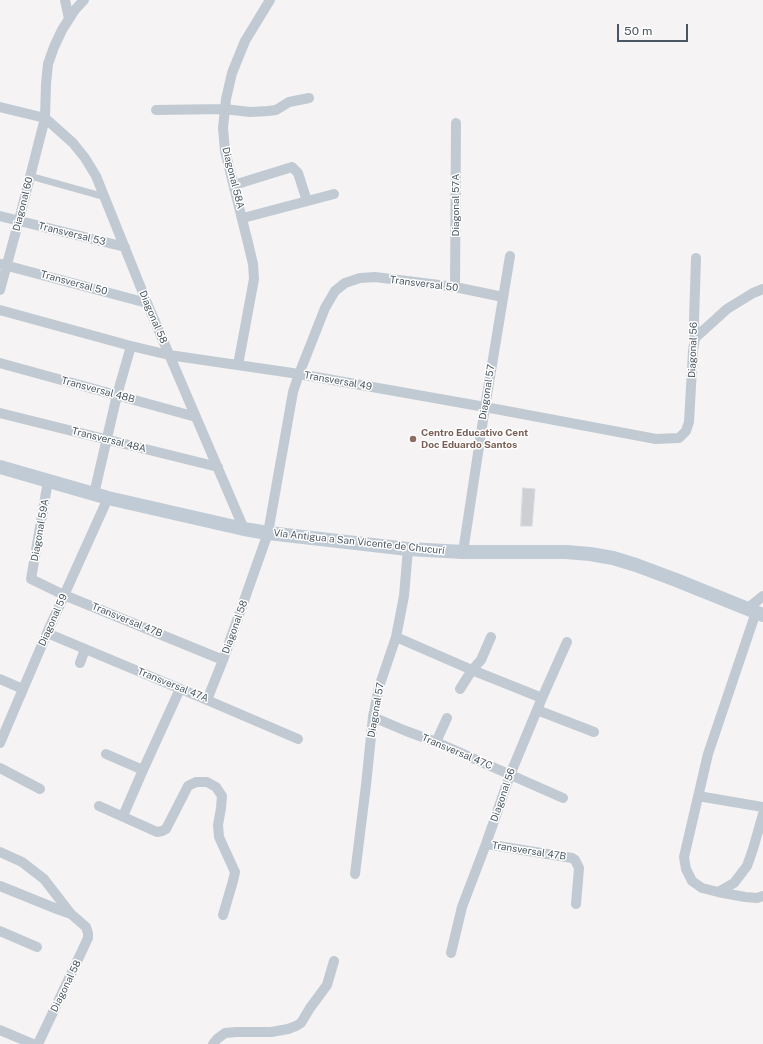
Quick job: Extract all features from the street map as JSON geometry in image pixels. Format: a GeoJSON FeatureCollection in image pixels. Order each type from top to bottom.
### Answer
{"type":"FeatureCollection","features":[{"type":"Feature","properties":{"kind":"main road","name":"Vía Antigua a San Vicente de Chucurí"},"geometry":{"type":"LineString","coordinates":[[0,468],[108,498],[244,529],[268,533],[408,549],[462,552],[566,552],[613,558],[636,565],[755,612]]}},
{"type":"Feature","properties":{"kind":"street"},"geometry":{"type":"LineString","coordinates":[[65,0],[69,19]]}},
{"type":"Feature","properties":{"kind":"street"},"geometry":{"type":"LineString","coordinates":[[0,107],[45,118],[48,64],[62,30],[84,0]]}},
{"type":"Feature","properties":{"kind":"street","name":"Diagonal 58A"},"geometry":{"type":"LineString","coordinates":[[238,365],[254,279],[253,264],[243,218],[225,151],[222,128],[224,109],[232,73],[245,41],[270,0]]}},
{"type":"Feature","properties":{"kind":"street"},"geometry":{"type":"LineString","coordinates":[[156,110],[224,109],[250,112],[276,110],[289,102],[308,98]]}},
{"type":"Feature","properties":{"kind":"street","name":"Diagonal 60"},"geometry":{"type":"LineString","coordinates":[[0,290],[3,264],[19,220],[45,118]]}},
{"type":"Feature","properties":{"kind":"street","name":"Diagonal 58"},"geometry":{"type":"LineString","coordinates":[[45,118],[73,142],[96,176],[147,303],[244,529]]}},
{"type":"Feature","properties":{"kind":"street","name":"Diagonal 57A"},"geometry":{"type":"LineString","coordinates":[[456,123],[456,287]]}},
{"type":"Feature","properties":{"kind":"street"},"geometry":{"type":"LineString","coordinates":[[234,185],[292,167],[298,174],[307,201]]}},
{"type":"Feature","properties":{"kind":"street"},"geometry":{"type":"LineString","coordinates":[[30,176],[105,197]]}},
{"type":"Feature","properties":{"kind":"street"},"geometry":{"type":"LineString","coordinates":[[243,218],[334,194]]}},
{"type":"Feature","properties":{"kind":"street"},"geometry":{"type":"LineString","coordinates":[[0,216],[19,220]]}},
{"type":"Feature","properties":{"kind":"street","name":"Transversal 53"},"geometry":{"type":"LineString","coordinates":[[19,220],[125,247]]}},
{"type":"Feature","properties":{"kind":"street","name":"Diagonal 57"},"geometry":{"type":"LineString","coordinates":[[462,552],[510,256]]}},
{"type":"Feature","properties":{"kind":"street","name":"Diagonal 56"},"geometry":{"type":"LineString","coordinates":[[679,438],[686,431],[689,422],[695,338],[694,321],[696,258]]}},
{"type":"Feature","properties":{"kind":"street","name":"Transversal 50"},"geometry":{"type":"LineString","coordinates":[[3,264],[147,303]]}},
{"type":"Feature","properties":{"kind":"street","name":"Transversal 50"},"geometry":{"type":"LineString","coordinates":[[345,282],[360,278],[375,277],[456,287],[503,297]]}},
{"type":"Feature","properties":{"kind":"street","name":"Diagonal 58"},"geometry":{"type":"LineString","coordinates":[[207,700],[223,660],[268,533],[293,392],[298,374],[325,308],[335,292],[345,282]]}},
{"type":"Feature","properties":{"kind":"street"},"geometry":{"type":"LineString","coordinates":[[695,338],[727,309],[758,295],[763,289]]}},
{"type":"Feature","properties":{"kind":"street","name":"Transversal 49"},"geometry":{"type":"LineString","coordinates":[[0,310],[131,346],[170,355],[298,374],[656,439],[679,438]]}},
{"type":"Feature","properties":{"kind":"street"},"geometry":{"type":"LineString","coordinates":[[94,494],[131,346]]}},
{"type":"Feature","properties":{"kind":"street","name":"Transversal 48B"},"geometry":{"type":"LineString","coordinates":[[0,363],[196,417]]}},
{"type":"Feature","properties":{"kind":"street","name":"Transversal 48A"},"geometry":{"type":"LineString","coordinates":[[0,413],[218,468]]}},
{"type":"Feature","properties":{"kind":"street","name":"Diagonal 59A"},"geometry":{"type":"LineString","coordinates":[[31,579],[48,481]]}},
{"type":"Feature","properties":{"kind":"street","name":"Diagonal 59"},"geometry":{"type":"LineString","coordinates":[[0,743],[64,594],[108,498]]}},
{"type":"Feature","properties":{"kind":"street","name":"Diagonal 57"},"geometry":{"type":"LineString","coordinates":[[355,874],[366,785],[372,717],[379,687],[396,637],[404,596],[408,549]]}},
{"type":"Feature","properties":{"kind":"street","name":"Transversal 47B"},"geometry":{"type":"LineString","coordinates":[[31,579],[223,660]]}},
{"type":"Feature","properties":{"kind":"street"},"geometry":{"type":"LineString","coordinates":[[763,596],[755,612],[708,754],[684,857],[686,869],[692,881],[702,888],[745,897],[757,898],[763,896]]}},
{"type":"Feature","properties":{"kind":"street","name":"Transversal 47A"},"geometry":{"type":"LineString","coordinates":[[47,633],[298,739]]}},
{"type":"Feature","properties":{"kind":"street"},"geometry":{"type":"LineString","coordinates":[[396,637],[542,698]]}},
{"type":"Feature","properties":{"kind":"street"},"geometry":{"type":"LineString","coordinates":[[460,689],[472,670],[481,660],[490,638]]}},
{"type":"Feature","properties":{"kind":"street","name":"Diagonal 56"},"geometry":{"type":"LineString","coordinates":[[451,953],[462,907],[510,775],[567,642]]}},
{"type":"Feature","properties":{"kind":"street"},"geometry":{"type":"LineString","coordinates":[[80,663],[85,649]]}},
{"type":"Feature","properties":{"kind":"street"},"geometry":{"type":"LineString","coordinates":[[0,679],[23,689]]}},
{"type":"Feature","properties":{"kind":"street"},"geometry":{"type":"LineString","coordinates":[[123,816],[180,689]]}},
{"type":"Feature","properties":{"kind":"street"},"geometry":{"type":"LineString","coordinates":[[537,710],[594,732]]}},
{"type":"Feature","properties":{"kind":"street","name":"Transversal 47C"},"geometry":{"type":"LineString","coordinates":[[372,717],[436,742],[563,798]]}},
{"type":"Feature","properties":{"kind":"street"},"geometry":{"type":"LineString","coordinates":[[436,742],[447,718]]}},
{"type":"Feature","properties":{"kind":"street"},"geometry":{"type":"LineString","coordinates":[[106,754],[143,770]]}},
{"type":"Feature","properties":{"kind":"street"},"geometry":{"type":"LineString","coordinates":[[0,768],[40,789]]}},
{"type":"Feature","properties":{"kind":"street"},"geometry":{"type":"LineString","coordinates":[[99,806],[157,832],[166,829],[188,786],[196,782],[207,782],[216,787],[222,796],[218,825],[219,837],[234,872],[233,881],[223,915]]}},
{"type":"Feature","properties":{"kind":"street"},"geometry":{"type":"LineString","coordinates":[[698,796],[763,807]]}},
{"type":"Feature","properties":{"kind":"street"},"geometry":{"type":"LineString","coordinates":[[718,892],[734,883],[746,866],[763,814]]}},
{"type":"Feature","properties":{"kind":"street","name":"Transversal 47B"},"geometry":{"type":"LineString","coordinates":[[486,844],[572,858],[576,860],[579,868],[576,904]]}},
{"type":"Feature","properties":{"kind":"street"},"geometry":{"type":"LineString","coordinates":[[0,852],[22,862],[44,879],[71,914]]}},
{"type":"Feature","properties":{"kind":"street"},"geometry":{"type":"LineString","coordinates":[[0,886],[71,914]]}},
{"type":"Feature","properties":{"kind":"street","name":"Diagonal 58"},"geometry":{"type":"LineString","coordinates":[[38,1044],[88,938],[86,927],[71,914]]}},
{"type":"Feature","properties":{"kind":"street"},"geometry":{"type":"LineString","coordinates":[[0,931],[37,947]]}},
{"type":"Feature","properties":{"kind":"street"},"geometry":{"type":"LineString","coordinates":[[214,1044],[217,1039],[225,1033],[271,1032],[288,1029],[301,1023],[327,985],[334,961]]}},
{"type":"Feature","properties":{"kind":"street"},"geometry":{"type":"LineString","coordinates":[[0,1030],[33,1044]]}},
{"type":"Feature","properties":{"kind":"building"},"geometry":{"type":"Polygon","coordinates":[[[523,488],[535,489],[532,526],[521,526],[523,488]]]}},
{"type":"Feature","properties":{"kind":"place","name":"Centro Educativo Cent Doc Eduardo Santos"},"geometry":{"type":"Point","coordinates":[413,439]}}]}
